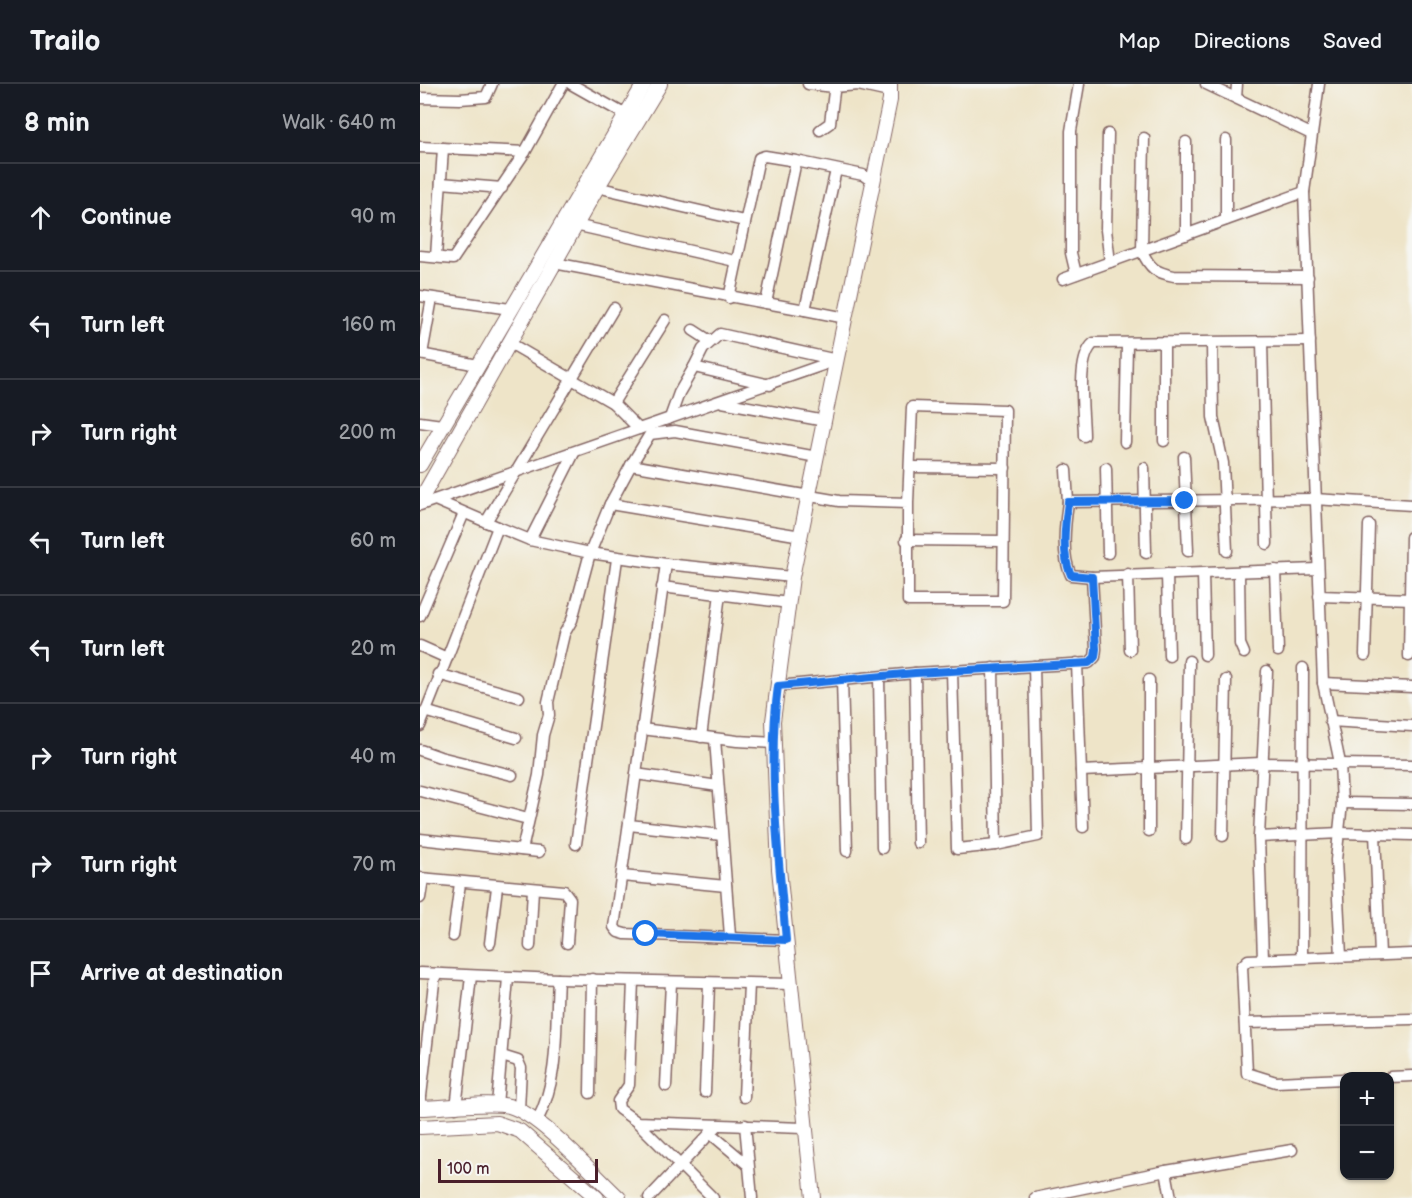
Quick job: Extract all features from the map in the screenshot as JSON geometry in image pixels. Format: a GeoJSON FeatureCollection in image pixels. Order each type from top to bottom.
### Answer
{"type":"FeatureCollection","features":[{"type":"Feature","properties":{"kind":"street"},"geometry":{"type":"LineString","coordinates":[[420,98],[486,97],[492,84]]}},
{"type":"Feature","properties":{"kind":"street"},"geometry":{"type":"LineString","coordinates":[[420,256],[453,259],[525,152],[563,84]]}},
{"type":"Feature","properties":{"kind":"street"},"geometry":{"type":"LineString","coordinates":[[571,84],[626,115]]}},
{"type":"Feature","properties":{"kind":"street"},"geometry":{"type":"LineString","coordinates":[[420,503],[575,225],[591,185],[644,84]]}},
{"type":"Feature","properties":{"kind":"street"},"geometry":{"type":"LineString","coordinates":[[420,465],[510,309],[660,84]]}},
{"type":"Feature","properties":{"kind":"street"},"geometry":{"type":"LineString","coordinates":[[808,84],[890,88],[846,318],[792,577],[773,721],[780,869],[803,1128],[813,1198]]}},
{"type":"Feature","properties":{"kind":"street"},"geometry":{"type":"LineString","coordinates":[[1077,274],[1071,253],[1071,131],[1079,84]]}},
{"type":"Feature","properties":{"kind":"street"},"geometry":{"type":"LineString","coordinates":[[1206,84],[1311,134]]}},
{"type":"Feature","properties":{"kind":"street"},"geometry":{"type":"LineString","coordinates":[[1236,98],[1237,84]]}},
{"type":"Feature","properties":{"kind":"street"},"geometry":{"type":"LineString","coordinates":[[1319,84],[1304,192],[1314,499],[1323,683],[1340,763],[1342,802],[1336,860],[1341,956]]}},
{"type":"Feature","properties":{"kind":"street"},"geometry":{"type":"LineString","coordinates":[[820,130],[830,123],[834,86]]}},
{"type":"Feature","properties":{"kind":"street"},"geometry":{"type":"LineString","coordinates":[[1108,134],[1106,230],[1110,262]]}},
{"type":"Feature","properties":{"kind":"street"},"geometry":{"type":"LineString","coordinates":[[1144,138],[1142,251],[1149,266],[1156,272],[1174,276],[1308,277]]}},
{"type":"Feature","properties":{"kind":"street"},"geometry":{"type":"LineString","coordinates":[[1226,140],[1226,220]]}},
{"type":"Feature","properties":{"kind":"street"},"geometry":{"type":"LineString","coordinates":[[1186,142],[1186,235]]}},
{"type":"Feature","properties":{"kind":"street"},"geometry":{"type":"LineString","coordinates":[[420,147],[525,152]]}},
{"type":"Feature","properties":{"kind":"street"},"geometry":{"type":"LineString","coordinates":[[436,257],[443,148]]}},
{"type":"Feature","properties":{"kind":"street"},"geometry":{"type":"LineString","coordinates":[[729,298],[735,261],[759,158],[774,157],[836,170],[863,176],[873,182]]}},
{"type":"Feature","properties":{"kind":"street"},"geometry":{"type":"LineString","coordinates":[[766,303],[796,162]]}},
{"type":"Feature","properties":{"kind":"street"},"geometry":{"type":"LineString","coordinates":[[805,310],[836,170]]}},
{"type":"Feature","properties":{"kind":"street"},"geometry":{"type":"LineString","coordinates":[[441,183],[502,188]]}},
{"type":"Feature","properties":{"kind":"street"},"geometry":{"type":"LineString","coordinates":[[591,185],[744,221]]}},
{"type":"Feature","properties":{"kind":"street"},"geometry":{"type":"LineString","coordinates":[[1063,279],[1304,192]]}},
{"type":"Feature","properties":{"kind":"street"},"geometry":{"type":"LineString","coordinates":[[575,225],[735,261]]}},
{"type":"Feature","properties":{"kind":"street"},"geometry":{"type":"LineString","coordinates":[[554,263],[729,298],[846,318]]}},
{"type":"Feature","properties":{"kind":"street"},"geometry":{"type":"LineString","coordinates":[[478,365],[421,354],[426,297],[510,309]]}},
{"type":"Feature","properties":{"kind":"street"},"geometry":{"type":"LineString","coordinates":[[486,522],[614,308]]}},
{"type":"Feature","properties":{"kind":"street"},"geometry":{"type":"LineString","coordinates":[[613,403],[665,320]]}},
{"type":"Feature","properties":{"kind":"street"},"geometry":{"type":"LineString","coordinates":[[693,330],[710,341]]}},
{"type":"Feature","properties":{"kind":"street"},"geometry":{"type":"LineString","coordinates":[[670,418],[674,405],[694,367],[710,341],[720,334],[837,360]]}},
{"type":"Feature","properties":{"kind":"street"},"geometry":{"type":"LineString","coordinates":[[1084,436],[1083,368],[1088,348],[1094,343],[1126,345],[1310,341]]}},
{"type":"Feature","properties":{"kind":"street"},"geometry":{"type":"LineString","coordinates":[[508,342],[613,403],[639,429]]}},
{"type":"Feature","properties":{"kind":"street"},"geometry":{"type":"LineString","coordinates":[[1262,342],[1267,544]]}},
{"type":"Feature","properties":{"kind":"street"},"geometry":{"type":"LineString","coordinates":[[1212,343],[1213,417],[1221,448],[1227,551]]}},
{"type":"Feature","properties":{"kind":"street"},"geometry":{"type":"LineString","coordinates":[[1164,344],[1164,441]]}},
{"type":"Feature","properties":{"kind":"street"},"geometry":{"type":"LineString","coordinates":[[1125,442],[1126,345]]}},
{"type":"Feature","properties":{"kind":"street"},"geometry":{"type":"LineString","coordinates":[[420,503],[515,474],[837,360]]}},
{"type":"Feature","properties":{"kind":"street"},"geometry":{"type":"LineString","coordinates":[[694,367],[770,385]]}},
{"type":"Feature","properties":{"kind":"street"},"geometry":{"type":"LineString","coordinates":[[720,402],[825,421]]}},
{"type":"Feature","properties":{"kind":"street"},"geometry":{"type":"LineString","coordinates":[[912,407],[1005,410],[1003,601],[908,602],[906,540],[911,467],[912,407]]}},
{"type":"Feature","properties":{"kind":"street"},"geometry":{"type":"LineString","coordinates":[[420,422],[442,425]]}},
{"type":"Feature","properties":{"kind":"street"},"geometry":{"type":"LineString","coordinates":[[522,850],[539,775],[543,735],[549,715],[548,702],[564,634],[572,620],[590,553],[610,504],[650,434],[675,430],[817,457]]}},
{"type":"Feature","properties":{"kind":"street"},"geometry":{"type":"LineString","coordinates":[[530,540],[574,453]]}},
{"type":"Feature","properties":{"kind":"street"},"geometry":{"type":"LineString","coordinates":[[1184,457],[1188,551]]}},
{"type":"Feature","properties":{"kind":"street"},"geometry":{"type":"LineString","coordinates":[[631,465],[839,501],[908,503]]}},
{"type":"Feature","properties":{"kind":"street"},"geometry":{"type":"LineString","coordinates":[[911,467],[1005,468]]}},
{"type":"Feature","properties":{"kind":"street"},"geometry":{"type":"LineString","coordinates":[[1106,468],[1108,553]]}},
{"type":"Feature","properties":{"kind":"street"},"geometry":{"type":"LineString","coordinates":[[1144,468],[1146,553]]}},
{"type":"Feature","properties":{"kind":"street"},"geometry":{"type":"LineString","coordinates":[[1066,470],[1067,566],[1071,575],[1092,577],[1317,569]]}},
{"type":"Feature","properties":{"kind":"street"},"geometry":{"type":"LineString","coordinates":[[1068,502],[1314,499],[1412,505]]}},
{"type":"Feature","properties":{"kind":"street"},"geometry":{"type":"LineString","coordinates":[[435,500],[530,540],[617,559],[792,577]]}},
{"type":"Feature","properties":{"kind":"street"},"geometry":{"type":"LineString","coordinates":[[610,504],[801,536]]}},
{"type":"Feature","properties":{"kind":"street"},"geometry":{"type":"LineString","coordinates":[[420,616],[464,513]]}},
{"type":"Feature","properties":{"kind":"street"},"geometry":{"type":"LineString","coordinates":[[1365,655],[1369,525]]}},
{"type":"Feature","properties":{"kind":"street"},"geometry":{"type":"LineString","coordinates":[[420,726],[438,674],[447,657],[498,527]]}},
{"type":"Feature","properties":{"kind":"street"},"geometry":{"type":"LineString","coordinates":[[1409,656],[1411,537]]}},
{"type":"Feature","properties":{"kind":"street"},"geometry":{"type":"LineString","coordinates":[[906,540],[1003,541]]}},
{"type":"Feature","properties":{"kind":"street"},"geometry":{"type":"LineString","coordinates":[[576,844],[617,559]]}},
{"type":"Feature","properties":{"kind":"street"},"geometry":{"type":"LineString","coordinates":[[666,564],[614,927],[618,932],[786,940]]}},
{"type":"Feature","properties":{"kind":"street"},"geometry":{"type":"LineString","coordinates":[[1275,570],[1278,651]]}},
{"type":"Feature","properties":{"kind":"street"},"geometry":{"type":"LineString","coordinates":[[1239,572],[1240,644],[1244,653]]}},
{"type":"Feature","properties":{"kind":"street"},"geometry":{"type":"LineString","coordinates":[[1128,574],[1130,650]]}},
{"type":"Feature","properties":{"kind":"street"},"geometry":{"type":"LineString","coordinates":[[1167,574],[1169,656]]}},
{"type":"Feature","properties":{"kind":"street"},"geometry":{"type":"LineString","coordinates":[[1203,574],[1205,655]]}},
{"type":"Feature","properties":{"kind":"street"},"geometry":{"type":"LineString","coordinates":[[778,686],[915,673],[1089,663],[1095,657],[1092,577]]}},
{"type":"Feature","properties":{"kind":"street"},"geometry":{"type":"LineString","coordinates":[[662,587],[789,603]]}},
{"type":"Feature","properties":{"kind":"street"},"geometry":{"type":"LineString","coordinates":[[701,737],[720,594]]}},
{"type":"Feature","properties":{"kind":"street"},"geometry":{"type":"LineString","coordinates":[[1319,596],[1411,599]]}},
{"type":"Feature","properties":{"kind":"street"},"geometry":{"type":"LineString","coordinates":[[420,646],[447,657]]}},
{"type":"Feature","properties":{"kind":"street"},"geometry":{"type":"LineString","coordinates":[[1186,839],[1189,661]]}},
{"type":"Feature","properties":{"kind":"street"},"geometry":{"type":"LineString","coordinates":[[1077,663],[1083,827]]}},
{"type":"Feature","properties":{"kind":"street"},"geometry":{"type":"LineString","coordinates":[[952,671],[957,849],[996,846],[1036,838],[1039,833],[1034,666]]}},
{"type":"Feature","properties":{"kind":"street"},"geometry":{"type":"LineString","coordinates":[[993,668],[996,846]]}},
{"type":"Feature","properties":{"kind":"street"},"geometry":{"type":"LineString","coordinates":[[1302,668],[1300,836],[1302,957]]}},
{"type":"Feature","properties":{"kind":"street"},"geometry":{"type":"LineString","coordinates":[[1263,959],[1260,837],[1266,670]]}},
{"type":"Feature","properties":{"kind":"street"},"geometry":{"type":"LineString","coordinates":[[915,673],[918,843]]}},
{"type":"Feature","properties":{"kind":"street"},"geometry":{"type":"LineString","coordinates":[[438,674],[519,698]]}},
{"type":"Feature","properties":{"kind":"street"},"geometry":{"type":"LineString","coordinates":[[879,677],[882,848]]}},
{"type":"Feature","properties":{"kind":"street"},"geometry":{"type":"LineString","coordinates":[[842,680],[847,851]]}},
{"type":"Feature","properties":{"kind":"street"},"geometry":{"type":"LineString","coordinates":[[1149,680],[1149,831]]}},
{"type":"Feature","properties":{"kind":"street"},"geometry":{"type":"LineString","coordinates":[[1223,836],[1222,765],[1226,680]]}},
{"type":"Feature","properties":{"kind":"street"},"geometry":{"type":"LineString","coordinates":[[1323,683],[1412,687]]}},
{"type":"Feature","properties":{"kind":"street"},"geometry":{"type":"LineString","coordinates":[[426,711],[516,738]]}},
{"type":"Feature","properties":{"kind":"street"},"geometry":{"type":"LineString","coordinates":[[1330,721],[1412,726]]}},
{"type":"Feature","properties":{"kind":"street"},"geometry":{"type":"LineString","coordinates":[[642,729],[715,739],[774,743]]}},
{"type":"Feature","properties":{"kind":"street"},"geometry":{"type":"LineString","coordinates":[[715,739],[730,936]]}},
{"type":"Feature","properties":{"kind":"street"},"geometry":{"type":"LineString","coordinates":[[420,750],[440,758],[512,775]]}},
{"type":"Feature","properties":{"kind":"street"},"geometry":{"type":"LineString","coordinates":[[1081,771],[1301,762],[1412,765]]}},
{"type":"Feature","properties":{"kind":"street"},"geometry":{"type":"LineString","coordinates":[[636,774],[718,786]]}},
{"type":"Feature","properties":{"kind":"street"},"geometry":{"type":"LineString","coordinates":[[420,791],[528,819]]}},
{"type":"Feature","properties":{"kind":"street"},"geometry":{"type":"LineString","coordinates":[[1342,802],[1412,804]]}},
{"type":"Feature","properties":{"kind":"street"},"geometry":{"type":"LineString","coordinates":[[629,825],[722,835]]}},
{"type":"Feature","properties":{"kind":"street"},"geometry":{"type":"LineString","coordinates":[[1260,837],[1340,833],[1412,835]]}},
{"type":"Feature","properties":{"kind":"street"},"geometry":{"type":"LineString","coordinates":[[1375,833],[1380,955]]}},
{"type":"Feature","properties":{"kind":"street"},"geometry":{"type":"LineString","coordinates":[[420,839],[539,852]]}},
{"type":"Feature","properties":{"kind":"street"},"geometry":{"type":"LineString","coordinates":[[622,876],[726,886]]}},
{"type":"Feature","properties":{"kind":"street"},"geometry":{"type":"LineString","coordinates":[[420,898],[421,878],[496,887],[564,891],[570,899],[567,943]]}},
{"type":"Feature","properties":{"kind":"street"},"geometry":{"type":"LineString","coordinates":[[453,936],[460,883]]}},
{"type":"Feature","properties":{"kind":"street"},"geometry":{"type":"LineString","coordinates":[[490,944],[496,887]]}},
{"type":"Feature","properties":{"kind":"street"},"geometry":{"type":"LineString","coordinates":[[530,946],[533,889]]}},
{"type":"Feature","properties":{"kind":"street"},"geometry":{"type":"LineString","coordinates":[[1340,1079],[1276,1082],[1247,1073],[1242,966],[1248,960],[1412,954]]}},
{"type":"Feature","properties":{"kind":"street"},"geometry":{"type":"LineString","coordinates":[[420,973],[558,980],[790,984]]}},
{"type":"Feature","properties":{"kind":"street"},"geometry":{"type":"LineString","coordinates":[[435,974],[420,1107],[456,1108],[497,1105],[519,1110],[537,1121],[619,1198]]}},
{"type":"Feature","properties":{"kind":"street"},"geometry":{"type":"LineString","coordinates":[[456,1108],[471,976]]}},
{"type":"Feature","properties":{"kind":"street"},"geometry":{"type":"LineString","coordinates":[[497,1105],[508,978]]}},
{"type":"Feature","properties":{"kind":"street"},"geometry":{"type":"LineString","coordinates":[[590,1093],[592,979]]}},
{"type":"Feature","properties":{"kind":"street"},"geometry":{"type":"LineString","coordinates":[[537,1121],[549,1099],[553,1080],[558,980]]}},
{"type":"Feature","properties":{"kind":"street"},"geometry":{"type":"LineString","coordinates":[[633,981],[629,1085],[618,1101],[619,1109],[637,1122],[712,1198]]}},
{"type":"Feature","properties":{"kind":"street"},"geometry":{"type":"LineString","coordinates":[[666,1086],[671,983]]}},
{"type":"Feature","properties":{"kind":"street"},"geometry":{"type":"LineString","coordinates":[[705,1092],[710,984]]}},
{"type":"Feature","properties":{"kind":"street"},"geometry":{"type":"LineString","coordinates":[[744,1097],[749,984]]}},
{"type":"Feature","properties":{"kind":"street"},"geometry":{"type":"LineString","coordinates":[[1245,1023],[1412,1019]]}},
{"type":"Feature","properties":{"kind":"street"},"geometry":{"type":"LineString","coordinates":[[502,1056],[518,1061],[521,1068],[519,1110]]}},
{"type":"Feature","properties":{"kind":"street"},"geometry":{"type":"LineString","coordinates":[[1394,1077],[1412,1076]]}},
{"type":"Feature","properties":{"kind":"street"},"geometry":{"type":"LineString","coordinates":[[477,1106],[478,1124]]}},
{"type":"Feature","properties":{"kind":"street"},"geometry":{"type":"LineString","coordinates":[[637,1122],[714,1129],[745,1125],[803,1128]]}},
{"type":"Feature","properties":{"kind":"street"},"geometry":{"type":"LineString","coordinates":[[420,1127],[497,1123],[520,1131],[597,1198]]}},
{"type":"Feature","properties":{"kind":"street"},"geometry":{"type":"LineString","coordinates":[[745,1125],[752,1198]]}},
{"type":"Feature","properties":{"kind":"street"},"geometry":{"type":"LineString","coordinates":[[649,1198],[714,1129]]}},
{"type":"Feature","properties":{"kind":"street"},"geometry":{"type":"LineString","coordinates":[[714,1129],[748,1166]]}},
{"type":"Feature","properties":{"kind":"street"},"geometry":{"type":"LineString","coordinates":[[1035,1198],[1166,1171],[1292,1150]]}},
{"type":"Feature","properties":{"kind":"street"},"geometry":{"type":"LineString","coordinates":[[1166,1171],[1171,1198]]}},
{"type":"Feature","properties":{"kind":"route"},"geometry":{"type":"LineString","coordinates":[[646,934],[786,940],[773,721],[778,686],[915,673],[1089,663],[1095,657],[1096,649],[1092,577],[1071,575],[1067,566],[1065,522],[1068,502],[1185,501]]}}]}
